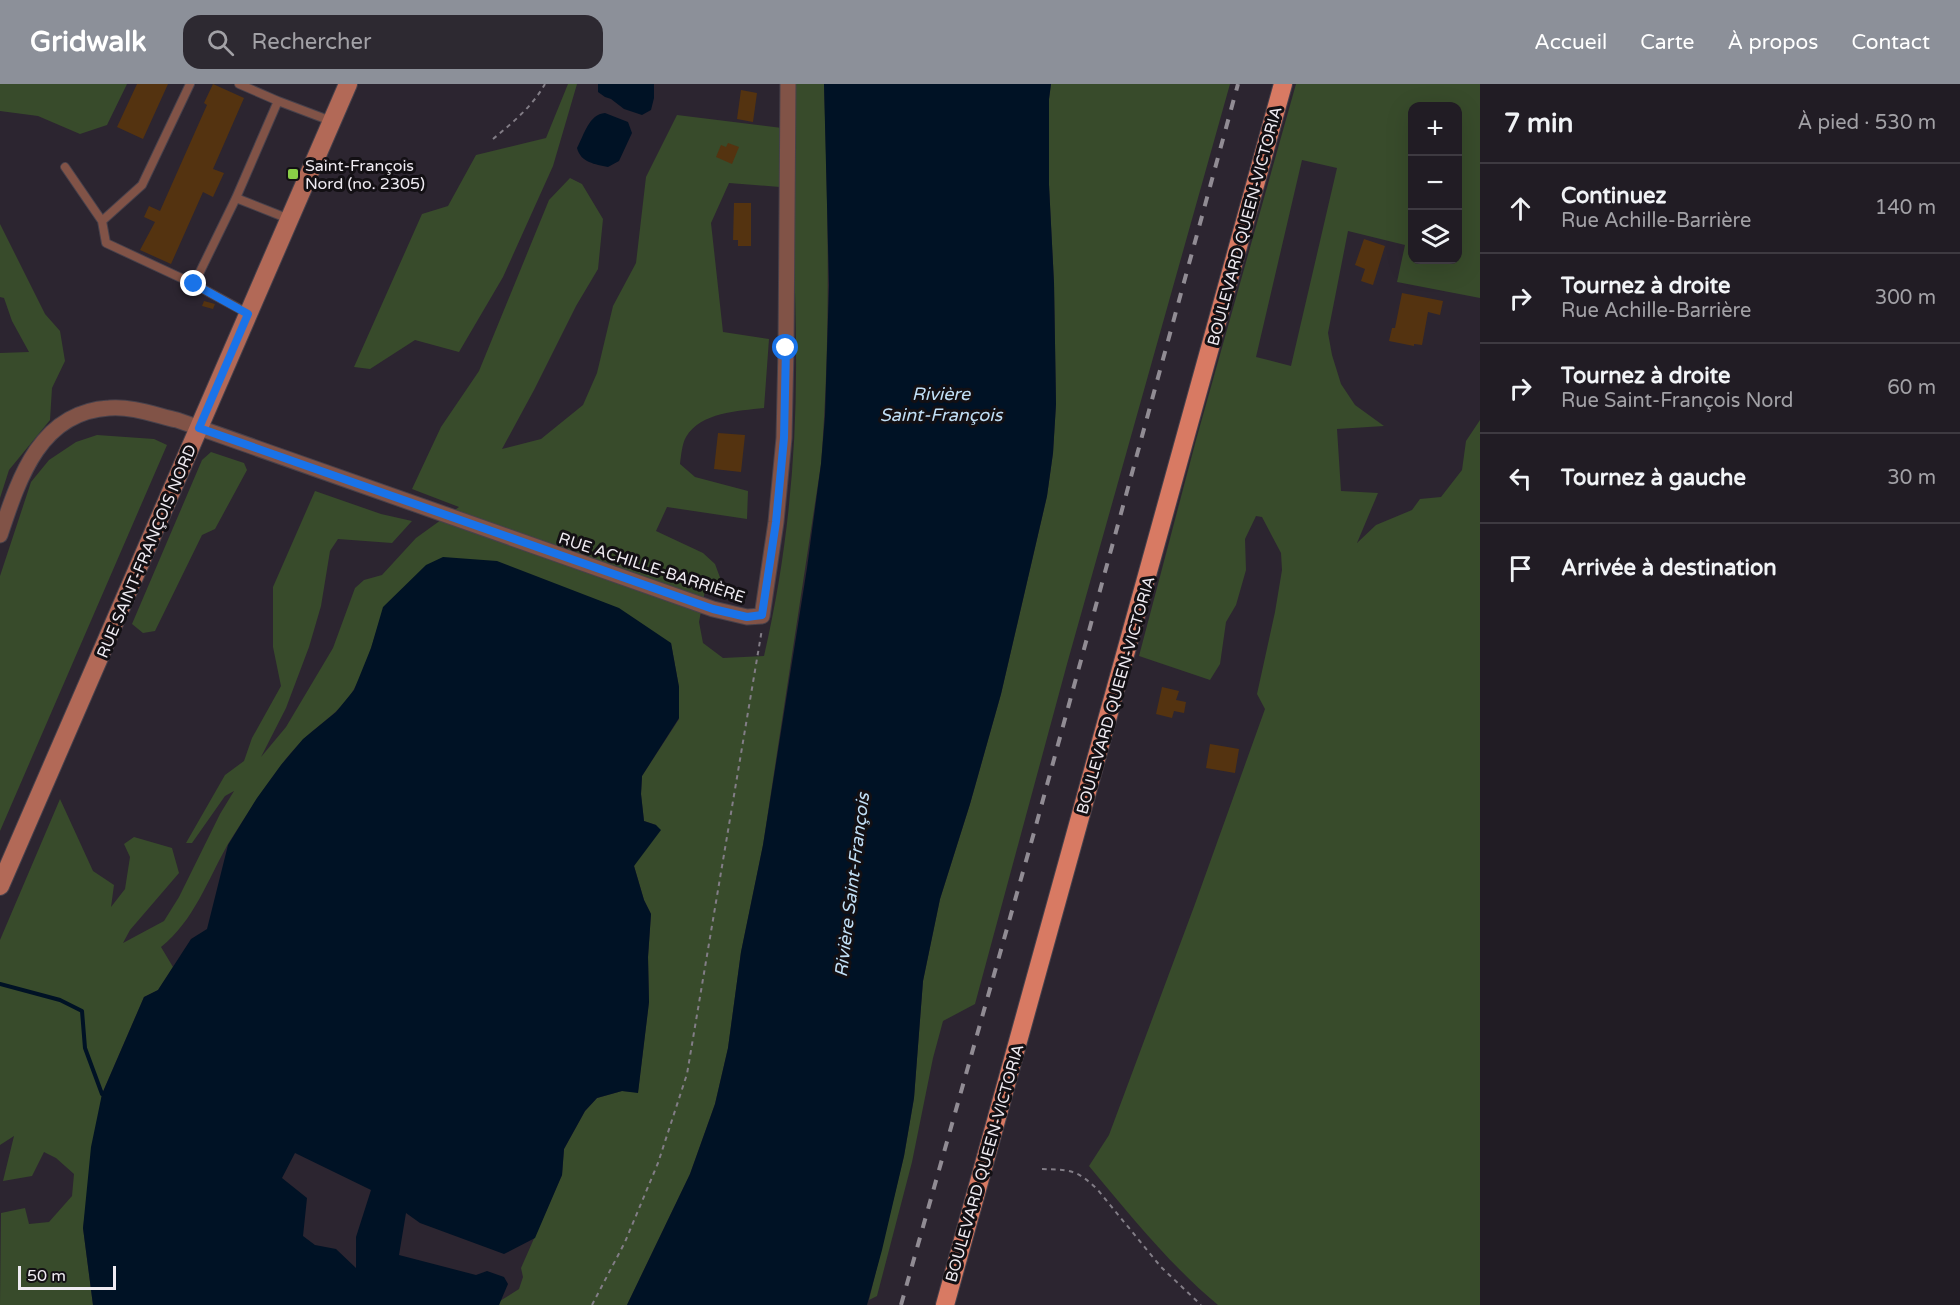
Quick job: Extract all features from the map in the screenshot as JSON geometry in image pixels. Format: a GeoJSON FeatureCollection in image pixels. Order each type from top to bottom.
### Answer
{"type":"FeatureCollection","features":[{"type":"Feature","properties":{"kind":"main road","name":"BOULEVARD QUEEN-VICTORIA"},"geometry":{"type":"LineString","coordinates":[[945,1305],[1283,84]]}},
{"type":"Feature","properties":{"kind":"street","name":"RUE SAINT-FRANÇOIS NORD"},"geometry":{"type":"LineString","coordinates":[[0,886],[348,84]]}},
{"type":"Feature","properties":{"kind":"street","name":"RUE ACHILLE-BARRIÈRE"},"geometry":{"type":"LineString","coordinates":[[0,535],[13,496],[28,462],[52,432],[65,421],[79,414],[110,408],[133,409],[177,420],[713,609],[747,617],[762,615],[776,522],[784,438],[788,84]]}},
{"type":"Feature","properties":{"kind":"lane"},"geometry":{"type":"LineString","coordinates":[[102,221],[142,185],[190,84]]}},
{"type":"Feature","properties":{"kind":"lane"},"geometry":{"type":"LineString","coordinates":[[239,84],[278,102],[332,122]]}},
{"type":"Feature","properties":{"kind":"lane"},"geometry":{"type":"LineString","coordinates":[[194,284],[236,198],[278,102]]}},
{"type":"Feature","properties":{"kind":"lane"},"geometry":{"type":"LineString","coordinates":[[65,167],[102,221],[106,243],[194,284],[248,314]]}},
{"type":"Feature","properties":{"kind":"lane"},"geometry":{"type":"LineString","coordinates":[[236,198],[289,219]]}},
{"type":"Feature","properties":{"kind":"path"},"geometry":{"type":"LineString","coordinates":[[493,139],[521,116],[545,84]]}},
{"type":"Feature","properties":{"kind":"path"},"geometry":{"type":"LineString","coordinates":[[592,1305],[625,1242],[658,1163],[687,1074],[761,640],[762,615]]}},
{"type":"Feature","properties":{"kind":"path"},"geometry":{"type":"LineString","coordinates":[[1042,1169],[1070,1170],[1088,1181],[1161,1267],[1201,1305]]}},
{"type":"Feature","properties":{"kind":"green space"},"geometry":{"type":"Polygon","coordinates":[[[0,84],[127,84],[107,125],[80,134],[38,116],[0,111],[0,84]]]}},
{"type":"Feature","properties":{"kind":"green space"},"geometry":{"type":"Polygon","coordinates":[[[568,84],[577,84],[553,166],[503,277],[459,352],[415,340],[370,369],[354,367],[422,214],[448,206],[476,155],[546,138],[568,84]]]}},
{"type":"Feature","properties":{"kind":"green space"},"geometry":{"type":"Polygon","coordinates":[[[794,84],[824,84],[827,322],[821,464],[763,845],[741,952],[728,1048],[715,1104],[690,1174],[627,1305],[499,1305],[500,1301],[519,1289],[523,1277],[521,1268],[562,1175],[564,1149],[585,1111],[597,1098],[622,1091],[638,1092],[649,1002],[648,957],[651,914],[644,900],[634,866],[656,825],[644,821],[642,776],[679,719],[679,687],[671,643],[384,607],[371,649],[349,697],[303,740],[282,764],[228,844],[183,925],[161,947],[173,967],[158,990],[144,997],[102,1094],[83,1228],[93,1305],[0,1305],[1,1213],[25,1208],[29,1224],[49,1222],[72,1196],[74,1174],[56,1158],[44,1152],[32,1176],[3,1181],[14,1136],[0,1145],[0,940],[60,799],[93,871],[114,885],[111,907],[125,889],[130,857],[124,844],[134,837],[172,848],[179,873],[130,930],[123,943],[164,921],[179,897],[220,814],[234,791],[225,796],[192,843],[186,843],[225,775],[244,761],[252,738],[281,686],[273,647],[273,587],[315,491],[381,514],[412,521],[392,543],[338,539],[330,551],[321,606],[309,647],[286,708],[261,757],[286,727],[333,648],[355,588],[364,580],[382,575],[416,538],[459,507],[412,489],[441,427],[479,371],[549,200],[570,178],[582,184],[603,219],[598,269],[576,306],[502,449],[541,439],[583,405],[597,373],[613,306],[636,263],[646,177],[677,115],[790,129],[794,84]],[[729,183],[711,223],[723,332],[769,339],[764,408],[721,414],[701,422],[686,437],[680,464],[695,477],[748,491],[747,519],[667,507],[656,531],[703,553],[715,564],[725,591],[706,585],[699,622],[703,643],[723,658],[764,656],[779,581],[789,505],[795,429],[796,312],[792,188],[729,183]]]}},
{"type":"Feature","properties":{"kind":"green space"},"geometry":{"type":"Polygon","coordinates":[[[1051,84],[1230,84],[1067,664],[975,1004],[943,1021],[933,1058],[912,1162],[877,1296],[869,1300],[904,1156],[914,1098],[923,981],[940,899],[1001,694],[1047,496],[1056,404],[1054,283],[1049,185],[1051,84]]]}},
{"type":"Feature","properties":{"kind":"green space"},"geometry":{"type":"Polygon","coordinates":[[[1296,84],[1480,84],[1480,298],[1397,282],[1405,245],[1348,231],[1328,333],[1341,384],[1355,405],[1384,426],[1337,429],[1341,491],[1378,493],[1357,543],[1376,525],[1412,510],[1420,499],[1441,497],[1462,470],[1466,441],[1480,420],[1480,1305],[1218,1305],[1166,1256],[1089,1166],[1109,1135],[1265,709],[1257,694],[1282,570],[1281,553],[1262,517],[1256,516],[1245,539],[1246,570],[1236,605],[1226,622],[1220,664],[1210,680],[1139,656],[1196,440],[1296,84]],[[1302,160],[1256,357],[1291,366],[1337,168],[1302,160]]]}},
{"type":"Feature","properties":{"kind":"green space"},"geometry":{"type":"Polygon","coordinates":[[[0,224],[45,314],[60,331],[65,361],[52,388],[50,420],[9,470],[0,498],[0,353],[29,352],[12,321],[4,298],[0,297],[0,224]]]}},
{"type":"Feature","properties":{"kind":"green space"},"geometry":{"type":"Polygon","coordinates":[[[97,435],[154,439],[167,445],[0,831],[0,576],[31,482],[49,460],[76,442],[97,435]]]}},
{"type":"Feature","properties":{"kind":"green space"},"geometry":{"type":"Polygon","coordinates":[[[211,452],[244,463],[247,470],[215,529],[202,535],[155,631],[143,633],[132,624],[202,460],[211,452]]]}},
{"type":"Feature","properties":{"kind":"water"},"geometry":{"type":"Polygon","coordinates":[[[598,84],[654,84],[651,110],[642,115],[624,109],[598,92],[598,84]]]}},
{"type":"Feature","properties":{"kind":"water","name":"Rivière Saint-François"},"geometry":{"type":"Polygon","coordinates":[[[824,84],[1051,84],[1049,185],[1054,283],[1056,404],[1047,496],[1001,694],[940,899],[923,981],[914,1098],[904,1156],[867,1305],[627,1305],[690,1174],[715,1104],[728,1048],[741,952],[763,845],[807,568],[825,416],[829,285],[824,84]]]}},
{"type":"Feature","properties":{"kind":"water"},"geometry":{"type":"Polygon","coordinates":[[[605,113],[628,122],[632,133],[619,161],[608,167],[585,160],[577,148],[591,121],[599,114],[605,113]]]}},
{"type":"Feature","properties":{"kind":"water"},"geometry":{"type":"Polygon","coordinates":[[[443,557],[497,561],[619,608],[671,643],[679,687],[679,718],[642,776],[641,794],[644,821],[656,825],[661,830],[634,866],[644,900],[651,914],[648,957],[649,1002],[638,1093],[622,1091],[597,1098],[585,1111],[564,1149],[562,1175],[535,1238],[504,1254],[420,1223],[406,1213],[399,1255],[476,1275],[487,1271],[504,1277],[508,1284],[499,1305],[93,1305],[83,1228],[91,1147],[102,1094],[144,997],[158,990],[191,939],[207,929],[228,845],[281,765],[303,739],[336,712],[354,690],[371,648],[383,607],[426,565],[443,557]],[[295,1153],[282,1178],[307,1198],[303,1236],[315,1245],[336,1249],[356,1268],[356,1237],[371,1190],[295,1153]]]}},
{"type":"Feature","properties":{"kind":"building"},"geometry":{"type":"Polygon","coordinates":[[[137,84],[168,84],[143,139],[117,127],[137,84]]]}},
{"type":"Feature","properties":{"kind":"building"},"geometry":{"type":"Polygon","coordinates":[[[213,84],[244,98],[213,169],[224,173],[213,197],[203,192],[171,264],[140,250],[155,222],[144,217],[149,206],[160,211],[207,105],[204,103],[213,84]]]}},
{"type":"Feature","properties":{"kind":"building"},"geometry":{"type":"Polygon","coordinates":[[[741,90],[757,93],[753,122],[737,119],[741,90]]]}},
{"type":"Feature","properties":{"kind":"building"},"geometry":{"type":"Polygon","coordinates":[[[728,143],[739,147],[732,164],[716,157],[721,145],[726,147],[728,143]]]}},
{"type":"Feature","properties":{"kind":"building"},"geometry":{"type":"Polygon","coordinates":[[[734,203],[751,203],[751,246],[738,246],[738,240],[733,240],[734,203]]]}},
{"type":"Feature","properties":{"kind":"building"},"geometry":{"type":"Polygon","coordinates":[[[1364,239],[1385,246],[1373,285],[1361,281],[1365,269],[1355,265],[1364,239]]]}},
{"type":"Feature","properties":{"kind":"building"},"geometry":{"type":"Polygon","coordinates":[[[1402,293],[1443,301],[1440,315],[1428,312],[1422,345],[1414,344],[1414,346],[1389,341],[1392,328],[1395,328],[1402,293]]]}},
{"type":"Feature","properties":{"kind":"building"},"geometry":{"type":"Polygon","coordinates":[[[204,301],[215,304],[213,309],[202,306],[204,301]]]}},
{"type":"Feature","properties":{"kind":"building"},"geometry":{"type":"Polygon","coordinates":[[[718,433],[745,435],[741,472],[714,469],[718,433]]]}},
{"type":"Feature","properties":{"kind":"building"},"geometry":{"type":"Polygon","coordinates":[[[1162,687],[1179,691],[1176,700],[1186,702],[1184,713],[1174,711],[1172,718],[1156,714],[1162,687]]]}},
{"type":"Feature","properties":{"kind":"building"},"geometry":{"type":"Polygon","coordinates":[[[1210,744],[1239,749],[1235,773],[1206,768],[1210,744]]]}},
{"type":"Feature","properties":{"kind":"waterway"},"geometry":{"type":"LineString","coordinates":[[0,984],[60,1000],[82,1011],[85,1048],[102,1094]]}},
{"type":"Feature","properties":{"kind":"railway"},"geometry":{"type":"LineString","coordinates":[[901,1305],[1035,829],[1238,84]]}},
{"type":"Feature","properties":{"kind":"place","name":"Saint-François Nord (no. 2305)"},"geometry":{"type":"Point","coordinates":[293,174]}},
{"type":"Feature","properties":{"kind":"route"},"geometry":{"type":"LineString","coordinates":[[194,284],[248,314],[199,428],[713,609],[747,617],[762,615],[776,522],[784,438],[786,348]]}}]}
